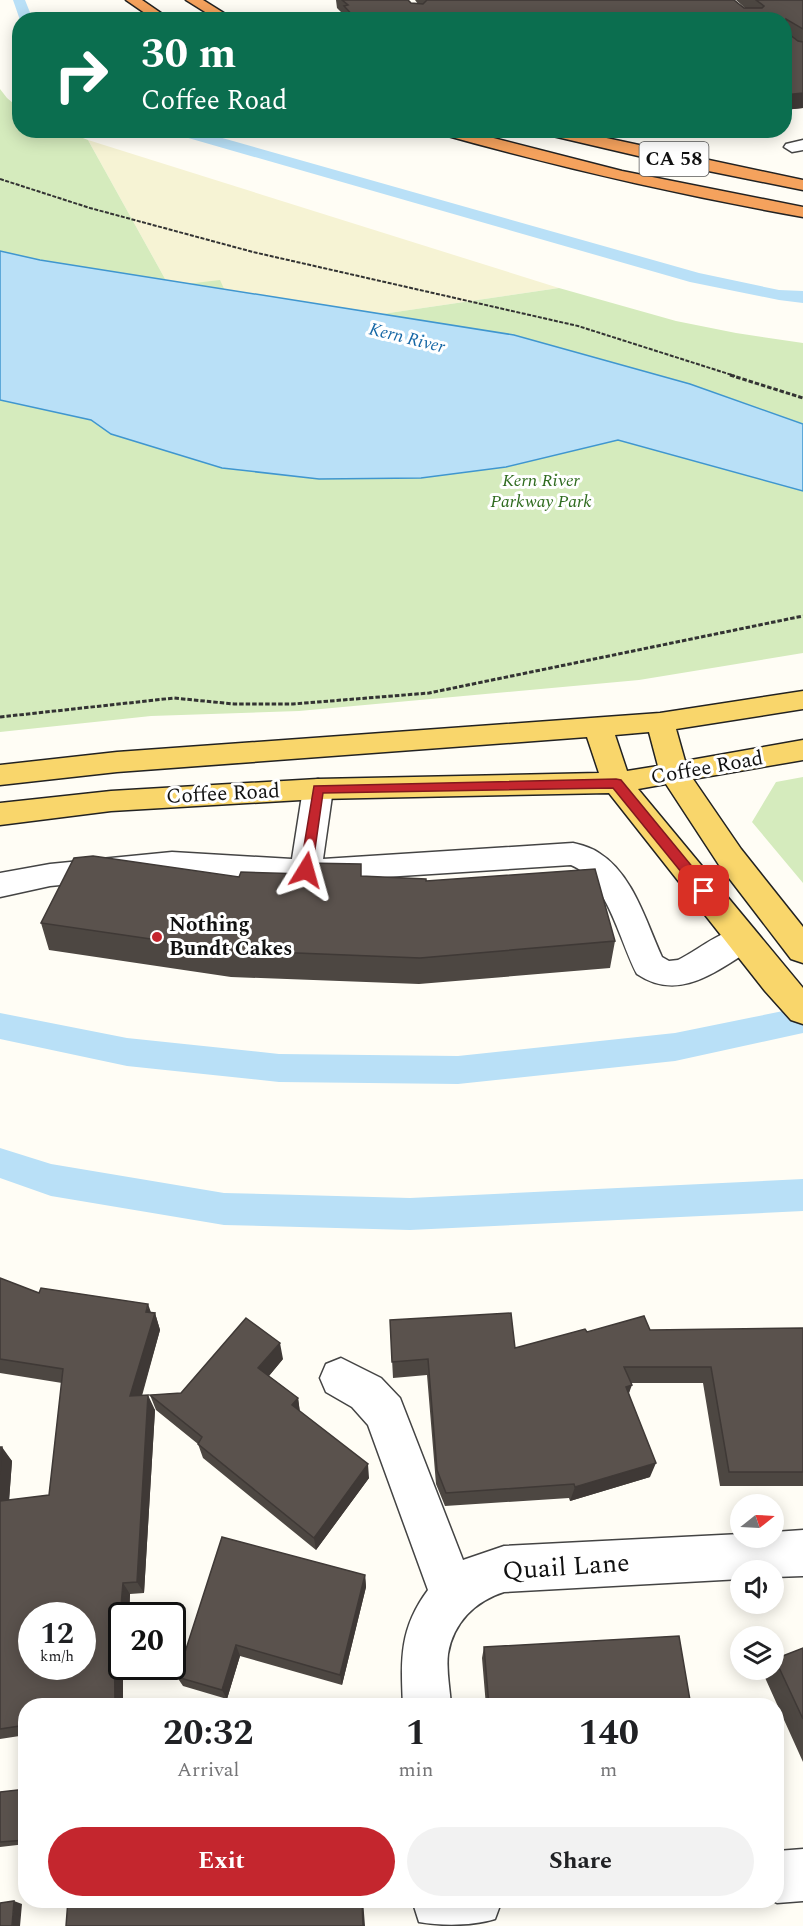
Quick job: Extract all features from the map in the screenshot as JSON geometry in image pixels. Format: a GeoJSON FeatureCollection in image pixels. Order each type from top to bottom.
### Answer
{"type":"FeatureCollection","features":[{"type":"Feature","properties":{"kind":"highway"},"geometry":{"type":"LineString","coordinates":[[134,0],[153,12]]}},
{"type":"Feature","properties":{"kind":"highway"},"geometry":{"type":"LineString","coordinates":[[193,0],[215,12]]}},
{"type":"Feature","properties":{"kind":"highway","name":"CA 58"},"geometry":{"type":"LineString","coordinates":[[471,138],[532,155],[643,180],[803,212]]}},
{"type":"Feature","properties":{"kind":"highway","name":"CA 58"},"geometry":{"type":"LineString","coordinates":[[583,138],[798,184]]}},
{"type":"Feature","properties":{"kind":"highway"},"geometry":{"type":"LineString","coordinates":[[643,180],[726,208],[803,227]]}},
{"type":"Feature","properties":{"kind":"main road","name":"Coffee Road"},"geometry":{"type":"LineString","coordinates":[[0,775],[117,762],[598,728],[660,722],[803,700]]}},
{"type":"Feature","properties":{"kind":"main road"},"geometry":{"type":"LineString","coordinates":[[660,722],[675,775],[730,857],[803,950]]}},
{"type":"Feature","properties":{"kind":"main road"},"geometry":{"type":"LineString","coordinates":[[598,728],[616,783],[777,982],[803,1010]]}},
{"type":"Feature","properties":{"kind":"main road"},"geometry":{"type":"LineString","coordinates":[[318,789],[324,775],[353,763],[443,752],[466,736]]}},
{"type":"Feature","properties":{"kind":"main road","name":"Coffee Road"},"geometry":{"type":"LineString","coordinates":[[0,814],[111,801],[318,789],[616,783],[675,775],[803,750]]}},
{"type":"Feature","properties":{"kind":"street"},"geometry":{"type":"LineString","coordinates":[[306,870],[318,789]]}},
{"type":"Feature","properties":{"kind":"street"},"geometry":{"type":"LineString","coordinates":[[0,885],[50,875],[172,863],[306,870],[573,854],[589,859],[609,878],[649,965],[654,969],[668,974],[683,972],[743,939]]}},
{"type":"Feature","properties":{"kind":"street"},"geometry":{"type":"LineString","coordinates":[[341,1378],[367,1391],[377,1399],[385,1413],[453,1595]]}},
{"type":"Feature","properties":{"kind":"street","name":"Quail Lane"},"geometry":{"type":"LineString","coordinates":[[427,1698],[424,1656],[433,1622],[453,1595],[474,1578],[504,1569],[803,1553]]}},
{"type":"Feature","properties":{"kind":"street"},"geometry":{"type":"LineString","coordinates":[[784,1876],[803,1875]]}},
{"type":"Feature","properties":{"kind":"path"},"geometry":{"type":"LineString","coordinates":[[0,179],[90,208],[253,252],[568,323],[803,398]]}},
{"type":"Feature","properties":{"kind":"path"},"geometry":{"type":"LineString","coordinates":[[0,717],[174,698],[234,704],[293,704],[429,693],[803,616]]}},
{"type":"Feature","properties":{"kind":"shaded area"},"geometry":{"type":"Polygon","coordinates":[[[88,140],[559,288],[245,334],[169,286],[88,140]]]}},
{"type":"Feature","properties":{"kind":"green space","name":"Kern River Parkway Park"},"geometry":{"type":"Polygon","coordinates":[[[0,89],[12,102],[12,138],[83,138],[88,140],[169,286],[220,280],[245,334],[559,288],[676,321],[803,343],[803,653],[639,680],[299,711],[151,716],[0,732],[0,89]]]}},
{"type":"Feature","properties":{"kind":"green space"},"geometry":{"type":"Polygon","coordinates":[[[803,777],[803,883],[752,822],[776,782],[803,777]]]}},
{"type":"Feature","properties":{"kind":"water","name":"Kern River"},"geometry":{"type":"Polygon","coordinates":[[[0,251],[40,260],[514,335],[690,384],[803,424],[803,491],[618,440],[506,467],[421,478],[319,479],[222,468],[111,434],[91,420],[0,400],[0,251]]]}},
{"type":"Feature","properties":{"kind":"building"},"geometry":{"type":"Polygon","coordinates":[[[342,0],[408,0],[411,3],[423,4],[427,0],[734,0],[744,8],[762,8],[764,6],[756,0],[803,0],[803,29],[792,23],[792,12],[350,12],[344,6],[348,5],[342,0]]]}},
{"type":"Feature","properties":{"kind":"building"},"geometry":{"type":"Polygon","coordinates":[[[792,36],[803,42],[803,93],[792,94],[792,36]]]}},
{"type":"Feature","properties":{"kind":"building"},"geometry":{"type":"Polygon","coordinates":[[[93,856],[239,877],[241,872],[305,874],[306,863],[361,864],[361,876],[426,879],[426,881],[595,869],[615,941],[420,958],[226,950],[41,923],[74,858],[93,856]]]}},
{"type":"Feature","properties":{"kind":"building"},"geometry":{"type":"Polygon","coordinates":[[[0,1278],[39,1293],[41,1288],[148,1304],[146,1312],[155,1313],[130,1396],[148,1395],[137,1582],[123,1583],[121,1602],[108,1602],[108,1680],[115,1680],[115,1698],[18,1698],[18,1726],[0,1729],[0,1501],[49,1495],[63,1369],[0,1359],[0,1278]]]}},
{"type":"Feature","properties":{"kind":"building"},"geometry":{"type":"Polygon","coordinates":[[[511,1313],[515,1348],[585,1329],[587,1332],[644,1316],[650,1330],[803,1328],[803,1472],[729,1472],[711,1367],[624,1367],[632,1385],[626,1387],[656,1463],[575,1487],[574,1484],[446,1493],[437,1470],[428,1359],[392,1362],[390,1320],[511,1313]]]}},
{"type":"Feature","properties":{"kind":"building"},"geometry":{"type":"Polygon","coordinates":[[[246,1318],[280,1343],[258,1368],[298,1398],[292,1405],[368,1464],[314,1538],[198,1444],[202,1437],[150,1395],[181,1393],[246,1318]]]}},
{"type":"Feature","properties":{"kind":"building"},"geometry":{"type":"Polygon","coordinates":[[[0,1447],[2,1447],[0,1475],[0,1447]]]}},
{"type":"Feature","properties":{"kind":"building"},"geometry":{"type":"Polygon","coordinates":[[[222,1537],[365,1575],[340,1675],[236,1645],[222,1690],[186,1680],[186,1649],[222,1537]]]}},
{"type":"Feature","properties":{"kind":"building"},"geometry":{"type":"Polygon","coordinates":[[[679,1636],[690,1698],[488,1698],[484,1647],[679,1636]]]}},
{"type":"Feature","properties":{"kind":"building"},"geometry":{"type":"Polygon","coordinates":[[[803,1648],[803,1719],[784,1678],[784,1655],[803,1648]]]}},
{"type":"Feature","properties":{"kind":"building"},"geometry":{"type":"Polygon","coordinates":[[[18,1790],[18,1841],[0,1842],[0,1792],[18,1790]]]}},
{"type":"Feature","properties":{"kind":"building"},"geometry":{"type":"Polygon","coordinates":[[[14,1901],[12,1926],[0,1926],[0,1903],[14,1901]]]}},
{"type":"Feature","properties":{"kind":"building"},"geometry":{"type":"Polygon","coordinates":[[[67,1908],[362,1908],[363,1926],[66,1926],[67,1908]]]}},
{"type":"Feature","properties":{"kind":"waterway"},"geometry":{"type":"LineString","coordinates":[[19,0],[24,12]]}},
{"type":"Feature","properties":{"kind":"waterway"},"geometry":{"type":"LineString","coordinates":[[204,138],[696,278],[779,295],[803,297]]}},
{"type":"Feature","properties":{"kind":"waterway"},"geometry":{"type":"LineString","coordinates":[[0,1026],[127,1052],[279,1068],[458,1070],[675,1047],[803,1020]]}},
{"type":"Feature","properties":{"kind":"waterway"},"geometry":{"type":"LineString","coordinates":[[0,1163],[51,1180],[224,1209],[410,1214],[803,1195]]}},
{"type":"Feature","properties":{"kind":"place","name":"Nothing Bundt Cakes"},"geometry":{"type":"Point","coordinates":[157,937]}},
{"type":"Feature","properties":{"kind":"route"},"geometry":{"type":"LineString","coordinates":[[306,870],[318,789],[616,783],[704,891]]}}]}
